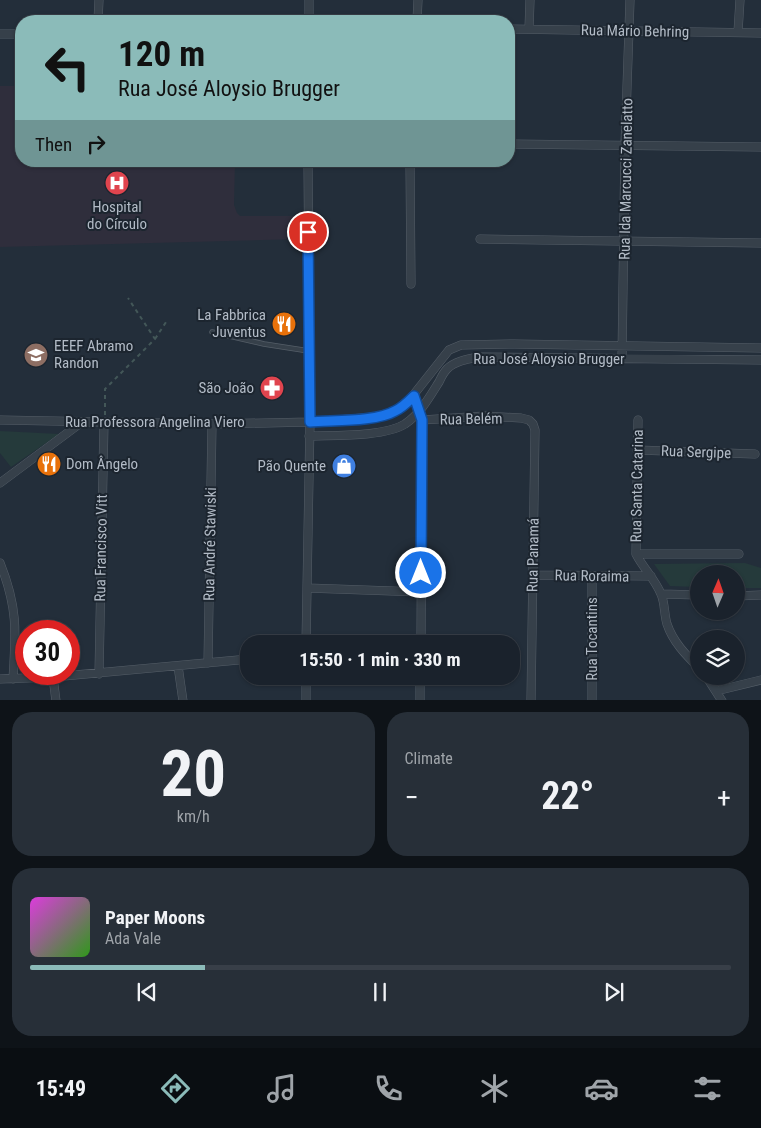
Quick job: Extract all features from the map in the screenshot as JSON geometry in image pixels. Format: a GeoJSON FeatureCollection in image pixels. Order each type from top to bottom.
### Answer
{"type":"FeatureCollection","features":[{"type":"Feature","properties":{"kind":"street"},"geometry":{"type":"LineString","coordinates":[[98,15],[99,0]]}},
{"type":"Feature","properties":{"kind":"street"},"geometry":{"type":"LineString","coordinates":[[309,0],[309,15]]}},
{"type":"Feature","properties":{"kind":"street"},"geometry":{"type":"LineString","coordinates":[[417,15],[418,0]]}},
{"type":"Feature","properties":{"kind":"street"},"geometry":{"type":"LineString","coordinates":[[529,29],[530,0]]}},
{"type":"Feature","properties":{"kind":"street","name":"Rua Ida Marcucci Zanelatto"},"geometry":{"type":"LineString","coordinates":[[622,359],[625,145],[630,0]]}},
{"type":"Feature","properties":{"kind":"street"},"geometry":{"type":"LineString","coordinates":[[738,32],[740,0]]}},
{"type":"Feature","properties":{"kind":"street","name":"Rua Mário Behring"},"geometry":{"type":"LineString","coordinates":[[515,29],[761,33]]}},
{"type":"Feature","properties":{"kind":"street"},"geometry":{"type":"LineString","coordinates":[[0,34],[15,34]]}},
{"type":"Feature","properties":{"kind":"street"},"geometry":{"type":"LineString","coordinates":[[515,144],[761,147]]}},
{"type":"Feature","properties":{"kind":"street"},"geometry":{"type":"LineString","coordinates":[[306,635],[310,436],[308,167]]}},
{"type":"Feature","properties":{"kind":"street"},"geometry":{"type":"LineString","coordinates":[[410,167],[411,284]]}},
{"type":"Feature","properties":{"kind":"street"},"geometry":{"type":"LineString","coordinates":[[480,238],[761,243]]}},
{"type":"Feature","properties":{"kind":"street"},"geometry":{"type":"LineString","coordinates":[[478,344],[479,357]]}},
{"type":"Feature","properties":{"kind":"street"},"geometry":{"type":"LineString","coordinates":[[513,358],[514,344]]}},
{"type":"Feature","properties":{"kind":"street","name":"Rua José Aloysio Brugger"},"geometry":{"type":"LineString","coordinates":[[310,422],[375,417],[396,411],[414,396],[449,350],[461,346],[514,344],[761,348]]}},
{"type":"Feature","properties":{"kind":"street","name":"Rua José Aloysio Brugger"},"geometry":{"type":"LineString","coordinates":[[447,369],[457,362],[479,357],[761,360]]}},
{"type":"Feature","properties":{"kind":"street"},"geometry":{"type":"LineString","coordinates":[[310,436],[378,432],[393,429],[404,424],[420,411],[447,369],[438,362]]}},
{"type":"Feature","properties":{"kind":"street"},"geometry":{"type":"LineString","coordinates":[[414,396],[422,420],[420,635]]}},
{"type":"Feature","properties":{"kind":"street","name":"Rua Belém"},"geometry":{"type":"LineString","coordinates":[[422,420],[484,416],[521,418]]}},
{"type":"Feature","properties":{"kind":"street"},"geometry":{"type":"LineString","coordinates":[[375,417],[378,432]]}},
{"type":"Feature","properties":{"kind":"street","name":"Rua Panamá"},"geometry":{"type":"LineString","coordinates":[[521,418],[529,420],[535,430],[531,700]]}},
{"type":"Feature","properties":{"kind":"street","name":"Rua Professora Angelina Viero"},"geometry":{"type":"LineString","coordinates":[[0,420],[212,424],[310,422]]}},
{"type":"Feature","properties":{"kind":"street","name":"Rua Santa Catarina"},"geometry":{"type":"LineString","coordinates":[[638,420],[636,554],[661,594],[667,625],[674,641],[690,658]]}},
{"type":"Feature","properties":{"kind":"street"},"geometry":{"type":"LineString","coordinates":[[0,483],[82,422]]}},
{"type":"Feature","properties":{"kind":"street","name":"Rua Francisco Vitt"},"geometry":{"type":"LineString","coordinates":[[99,674],[104,422]]}},
{"type":"Feature","properties":{"kind":"street","name":"Rua André Stawiski"},"geometry":{"type":"LineString","coordinates":[[208,664],[212,424]]}},
{"type":"Feature","properties":{"kind":"street","name":"Rua Sergipe"},"geometry":{"type":"LineString","coordinates":[[637,450],[754,454]]}},
{"type":"Feature","properties":{"kind":"street"},"geometry":{"type":"LineString","coordinates":[[636,554],[739,554]]}},
{"type":"Feature","properties":{"kind":"street"},"geometry":{"type":"LineString","coordinates":[[0,563],[8,582],[17,630],[13,679],[0,679]]}},
{"type":"Feature","properties":{"kind":"street","name":"Rua Roraima"},"geometry":{"type":"LineString","coordinates":[[533,575],[651,576]]}},
{"type":"Feature","properties":{"kind":"street","name":"Rua Tocantins"},"geometry":{"type":"LineString","coordinates":[[592,577],[592,700]]}},
{"type":"Feature","properties":{"kind":"street"},"geometry":{"type":"LineString","coordinates":[[307,588],[421,592]]}},
{"type":"Feature","properties":{"kind":"street"},"geometry":{"type":"LineString","coordinates":[[661,594],[690,595]]}},
{"type":"Feature","properties":{"kind":"street"},"geometry":{"type":"LineString","coordinates":[[745,596],[761,595]]}},
{"type":"Feature","properties":{"kind":"street"},"geometry":{"type":"LineString","coordinates":[[80,675],[240,660]]}},
{"type":"Feature","properties":{"kind":"street"},"geometry":{"type":"LineString","coordinates":[[178,666],[183,700]]}},
{"type":"Feature","properties":{"kind":"street"},"geometry":{"type":"LineString","coordinates":[[716,691],[761,680]]}},
{"type":"Feature","properties":{"kind":"street"},"geometry":{"type":"LineString","coordinates":[[54,685],[56,700]]}},
{"type":"Feature","properties":{"kind":"street"},"geometry":{"type":"LineString","coordinates":[[306,685],[306,700]]}},
{"type":"Feature","properties":{"kind":"street"},"geometry":{"type":"LineString","coordinates":[[420,685],[420,700]]}},
{"type":"Feature","properties":{"kind":"street"},"geometry":{"type":"LineString","coordinates":[[712,685],[722,700]]}},
{"type":"Feature","properties":{"kind":"lane"},"geometry":{"type":"LineString","coordinates":[[212,332],[264,344],[309,351]]}},
{"type":"Feature","properties":{"kind":"path"},"geometry":{"type":"LineString","coordinates":[[128,298],[155,339]]}},
{"type":"Feature","properties":{"kind":"path"},"geometry":{"type":"LineString","coordinates":[[104,422],[105,389],[155,339],[168,319]]}},
{"type":"Feature","properties":{"kind":"shaded area","name":"Hospital do Círculo"},"geometry":{"type":"Polygon","coordinates":[[[0,86],[15,86],[15,167],[235,167],[234,205],[240,216],[299,216],[299,239],[0,247],[0,86]]]}},
{"type":"Feature","properties":{"kind":"green space"},"geometry":{"type":"Polygon","coordinates":[[[0,431],[59,434],[11,467],[0,453],[0,431]]]}},
{"type":"Feature","properties":{"kind":"green space"},"geometry":{"type":"Polygon","coordinates":[[[745,563],[761,568],[761,588],[745,588],[745,565],[690,565],[690,587],[670,586],[654,564],[745,563]]]}},
{"type":"Feature","properties":{"kind":"place","name":"Hospital do Círculo"},"geometry":{"type":"Point","coordinates":[117,183]}},
{"type":"Feature","properties":{"kind":"place","name":"La Fabbrica Juventus"},"geometry":{"type":"Point","coordinates":[284,324]}},
{"type":"Feature","properties":{"kind":"place","name":"EEEF Abramo Randon"},"geometry":{"type":"Point","coordinates":[36,355]}},
{"type":"Feature","properties":{"kind":"place","name":"São João"},"geometry":{"type":"Point","coordinates":[272,388]}},
{"type":"Feature","properties":{"kind":"place","name":"Dom Ângelo"},"geometry":{"type":"Point","coordinates":[49,464]}},
{"type":"Feature","properties":{"kind":"place","name":"Pão Quente"},"geometry":{"type":"Point","coordinates":[344,466]}},
{"type":"Feature","properties":{"kind":"route"},"geometry":{"type":"LineString","coordinates":[[308,232],[310,422],[387,415],[396,411],[414,396],[422,420],[421,573]]}}]}
